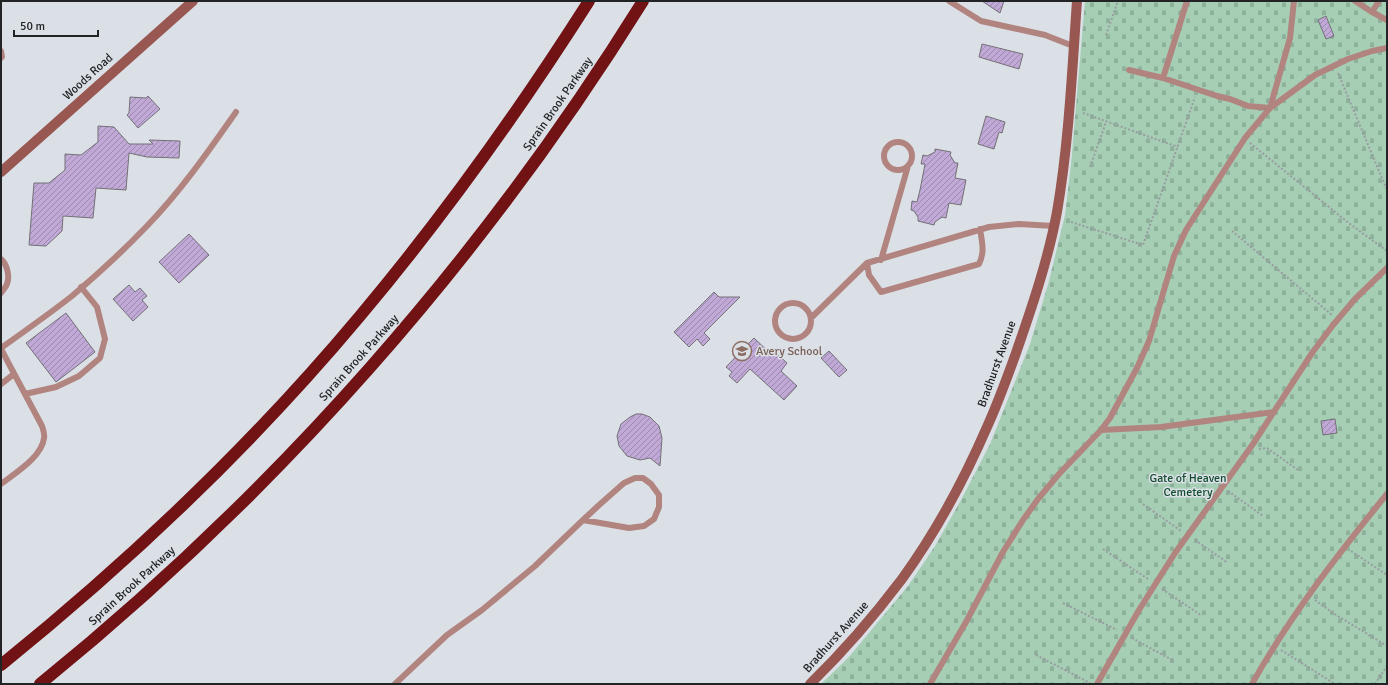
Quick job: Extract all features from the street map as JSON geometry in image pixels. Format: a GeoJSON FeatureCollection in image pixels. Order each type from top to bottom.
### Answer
{"type":"FeatureCollection","features":[{"type":"Feature","properties":{"kind":"highway","name":"Sprain Brook Parkway"},"geometry":{"type":"LineString","coordinates":[[1,665],[83,597],[169,518],[252,435],[328,353],[384,287],[459,191],[525,100],[589,1]]}},
{"type":"Feature","properties":{"kind":"highway","name":"Sprain Brook Parkway"},"geometry":{"type":"LineString","coordinates":[[40,684],[142,597],[201,543],[273,472],[366,372],[444,280],[503,206],[586,89],[643,1]]}},
{"type":"Feature","properties":{"kind":"main road","name":"Woods Road"},"geometry":{"type":"LineString","coordinates":[[1,172],[193,1]]}},
{"type":"Feature","properties":{"kind":"main road","name":"Bradhurst Avenue"},"geometry":{"type":"LineString","coordinates":[[810,684],[876,614],[903,577],[936,528],[962,480],[988,426],[1018,346],[1035,295],[1048,253],[1054,226],[1064,158],[1077,1]]}},
{"type":"Feature","properties":{"kind":"lane"},"geometry":{"type":"LineString","coordinates":[[949,1],[982,21],[1045,35],[1073,46]]}},
{"type":"Feature","properties":{"kind":"lane"},"geometry":{"type":"LineString","coordinates":[[1163,78],[1187,1]]}},
{"type":"Feature","properties":{"kind":"lane"},"geometry":{"type":"LineString","coordinates":[[1270,108],[1290,38],[1294,1]]}},
{"type":"Feature","properties":{"kind":"lane"},"geometry":{"type":"LineString","coordinates":[[1355,1],[1387,20]]}},
{"type":"Feature","properties":{"kind":"lane"},"geometry":{"type":"LineString","coordinates":[[1372,12],[1379,1]]}},
{"type":"Feature","properties":{"kind":"lane"},"geometry":{"type":"LineString","coordinates":[[930,684],[1003,552],[1038,499],[1059,474],[1101,430],[1110,418],[1138,368],[1149,341],[1174,256],[1186,230],[1245,138],[1270,108],[1315,75],[1348,59],[1387,48]]}},
{"type":"Feature","properties":{"kind":"lane"},"geometry":{"type":"LineString","coordinates":[[1,51],[1,58]]}},
{"type":"Feature","properties":{"kind":"lane"},"geometry":{"type":"LineString","coordinates":[[1129,70],[1163,78],[1248,106],[1270,108]]}},
{"type":"Feature","properties":{"kind":"lane"},"geometry":{"type":"LineString","coordinates":[[1,484],[38,453],[44,438],[42,426],[1,349],[81,288],[112,261],[146,227],[178,190],[236,112]]}},
{"type":"Feature","properties":{"kind":"lane"},"geometry":{"type":"LineString","coordinates":[[881,260],[908,166],[912,157],[912,153],[903,142],[894,142],[886,147],[883,156],[890,168],[900,170],[908,166]]}},
{"type":"Feature","properties":{"kind":"lane"},"geometry":{"type":"LineString","coordinates":[[811,318],[805,307],[800,304],[788,304],[782,306],[778,311],[775,323],[777,329],[785,337],[796,339],[806,334],[811,324],[811,318],[867,264],[989,227],[1019,224],[1054,226]]}},
{"type":"Feature","properties":{"kind":"lane"},"geometry":{"type":"LineString","coordinates":[[867,264],[869,275],[881,292],[979,264],[984,250],[980,229]]}},
{"type":"Feature","properties":{"kind":"lane"},"geometry":{"type":"LineString","coordinates":[[1,259],[6,263],[8,273],[7,284],[1,293]]}},
{"type":"Feature","properties":{"kind":"lane"},"geometry":{"type":"LineString","coordinates":[[1097,684],[1138,610],[1175,553],[1248,451],[1312,353],[1337,319],[1387,268]]}},
{"type":"Feature","properties":{"kind":"lane"},"geometry":{"type":"LineString","coordinates":[[24,394],[56,387],[79,376],[100,358],[105,339],[97,307],[81,288]]}},
{"type":"Feature","properties":{"kind":"lane"},"geometry":{"type":"LineString","coordinates":[[1,384],[14,374]]}},
{"type":"Feature","properties":{"kind":"lane"},"geometry":{"type":"LineString","coordinates":[[1101,430],[1162,427],[1274,412]]}},
{"type":"Feature","properties":{"kind":"lane"},"geometry":{"type":"LineString","coordinates":[[395,684],[447,635],[482,610],[535,566],[583,520],[624,483],[635,478],[643,478],[651,484],[658,496],[659,507],[654,520],[644,526],[629,528],[583,520]]}},
{"type":"Feature","properties":{"kind":"lane"},"geometry":{"type":"LineString","coordinates":[[1252,684],[1275,646],[1309,596],[1387,494]]}},
{"type":"Feature","properties":{"kind":"path"},"geometry":{"type":"LineString","coordinates":[[1106,35],[1118,1]]}},
{"type":"Feature","properties":{"kind":"path"},"geometry":{"type":"LineString","coordinates":[[1334,66],[1387,190]]}},
{"type":"Feature","properties":{"kind":"path"},"geometry":{"type":"LineString","coordinates":[[1071,222],[1143,245],[1198,90]]}},
{"type":"Feature","properties":{"kind":"path"},"geometry":{"type":"LineString","coordinates":[[1083,113],[1178,147]]}},
{"type":"Feature","properties":{"kind":"path"},"geometry":{"type":"LineString","coordinates":[[1090,167],[1106,122]]}},
{"type":"Feature","properties":{"kind":"path"},"geometry":{"type":"LineString","coordinates":[[1245,138],[1350,224],[1387,252]]}},
{"type":"Feature","properties":{"kind":"path"},"geometry":{"type":"LineString","coordinates":[[1232,231],[1337,319]]}},
{"type":"Feature","properties":{"kind":"path"},"geometry":{"type":"LineString","coordinates":[[1248,451],[1267,448],[1298,470]]}},
{"type":"Feature","properties":{"kind":"path"},"geometry":{"type":"LineString","coordinates":[[1202,473],[1263,516]]}},
{"type":"Feature","properties":{"kind":"path"},"geometry":{"type":"LineString","coordinates":[[1345,547],[1387,575]]}},
{"type":"Feature","properties":{"kind":"path"},"geometry":{"type":"LineString","coordinates":[[1309,596],[1333,613],[1387,646]]}},
{"type":"Feature","properties":{"kind":"path"},"geometry":{"type":"LineString","coordinates":[[1275,646],[1335,684]]}},
{"type":"Feature","properties":{"kind":"path"},"geometry":{"type":"LineString","coordinates":[[1036,655],[1092,684]]}},
{"type":"Feature","properties":{"kind":"path"},"geometry":{"type":"LineString","coordinates":[[1375,684],[1387,666]]}},
{"type":"Feature","properties":{"kind":"green space","name":"Gate of Heaven Cemetery"},"geometry":{"type":"Polygon","coordinates":[[[1085,1],[1387,1],[1387,684],[821,684],[848,658],[908,586],[935,546],[990,444],[1030,344],[1049,281],[1065,215],[1071,164],[1085,1]]]}},
{"type":"Feature","properties":{"kind":"building"},"geometry":{"type":"Polygon","coordinates":[[[982,1],[1004,1],[1000,13],[982,1]]]}},
{"type":"Feature","properties":{"kind":"building"},"geometry":{"type":"Polygon","coordinates":[[[1326,16],[1334,36],[1326,39],[1318,20],[1326,16]]]}},
{"type":"Feature","properties":{"kind":"building"},"geometry":{"type":"Polygon","coordinates":[[[982,44],[1023,54],[1019,69],[979,57],[982,44]]]}},
{"type":"Feature","properties":{"kind":"building"},"geometry":{"type":"Polygon","coordinates":[[[148,96],[160,109],[138,128],[127,115],[129,113],[130,97],[146,98],[148,96]]]}},
{"type":"Feature","properties":{"kind":"building"},"geometry":{"type":"Polygon","coordinates":[[[986,116],[1005,122],[1002,133],[999,132],[994,149],[978,144],[986,116]]]}},
{"type":"Feature","properties":{"kind":"building"},"geometry":{"type":"Polygon","coordinates":[[[98,126],[114,127],[129,144],[153,144],[149,140],[180,141],[179,158],[147,157],[129,153],[126,190],[96,188],[93,218],[63,216],[62,231],[46,246],[29,245],[34,183],[49,183],[65,170],[65,154],[81,155],[98,142],[98,126]]]}},
{"type":"Feature","properties":{"kind":"building"},"geometry":{"type":"Polygon","coordinates":[[[935,149],[951,152],[950,155],[955,163],[958,163],[955,178],[966,180],[961,205],[949,203],[946,218],[942,217],[935,222],[934,225],[918,221],[918,217],[914,211],[911,210],[912,201],[917,202],[920,190],[925,164],[921,164],[923,155],[927,156],[935,152],[935,149]]]}},
{"type":"Feature","properties":{"kind":"building"},"geometry":{"type":"Polygon","coordinates":[[[189,234],[209,255],[179,283],[159,262],[189,234]]]}},
{"type":"Feature","properties":{"kind":"building"},"geometry":{"type":"Polygon","coordinates":[[[129,285],[135,292],[140,288],[147,296],[142,300],[148,307],[133,321],[113,299],[129,285]]]}},
{"type":"Feature","properties":{"kind":"building"},"geometry":{"type":"Polygon","coordinates":[[[714,292],[719,297],[740,297],[704,333],[710,339],[703,346],[697,339],[689,347],[674,332],[714,292]]]}},
{"type":"Feature","properties":{"kind":"building"},"geometry":{"type":"Polygon","coordinates":[[[66,313],[95,352],[56,382],[26,343],[66,313]]]}},
{"type":"Feature","properties":{"kind":"building"},"geometry":{"type":"Polygon","coordinates":[[[754,338],[773,356],[776,353],[787,363],[781,371],[797,386],[784,400],[750,369],[737,383],[729,376],[732,372],[726,367],[754,338]]]}},
{"type":"Feature","properties":{"kind":"building"},"geometry":{"type":"Polygon","coordinates":[[[829,351],[847,370],[839,377],[821,358],[829,351]]]}},
{"type":"Feature","properties":{"kind":"building"},"geometry":{"type":"Polygon","coordinates":[[[636,414],[642,414],[650,417],[659,426],[662,438],[660,466],[650,458],[640,460],[627,456],[619,446],[617,436],[621,424],[636,414]]]}},
{"type":"Feature","properties":{"kind":"building"},"geometry":{"type":"Polygon","coordinates":[[[1335,419],[1337,433],[1323,435],[1321,421],[1335,419]]]}},
{"type":"Feature","properties":{"kind":"place","name":"Avery School"},"geometry":{"type":"Point","coordinates":[742,351]}}]}
